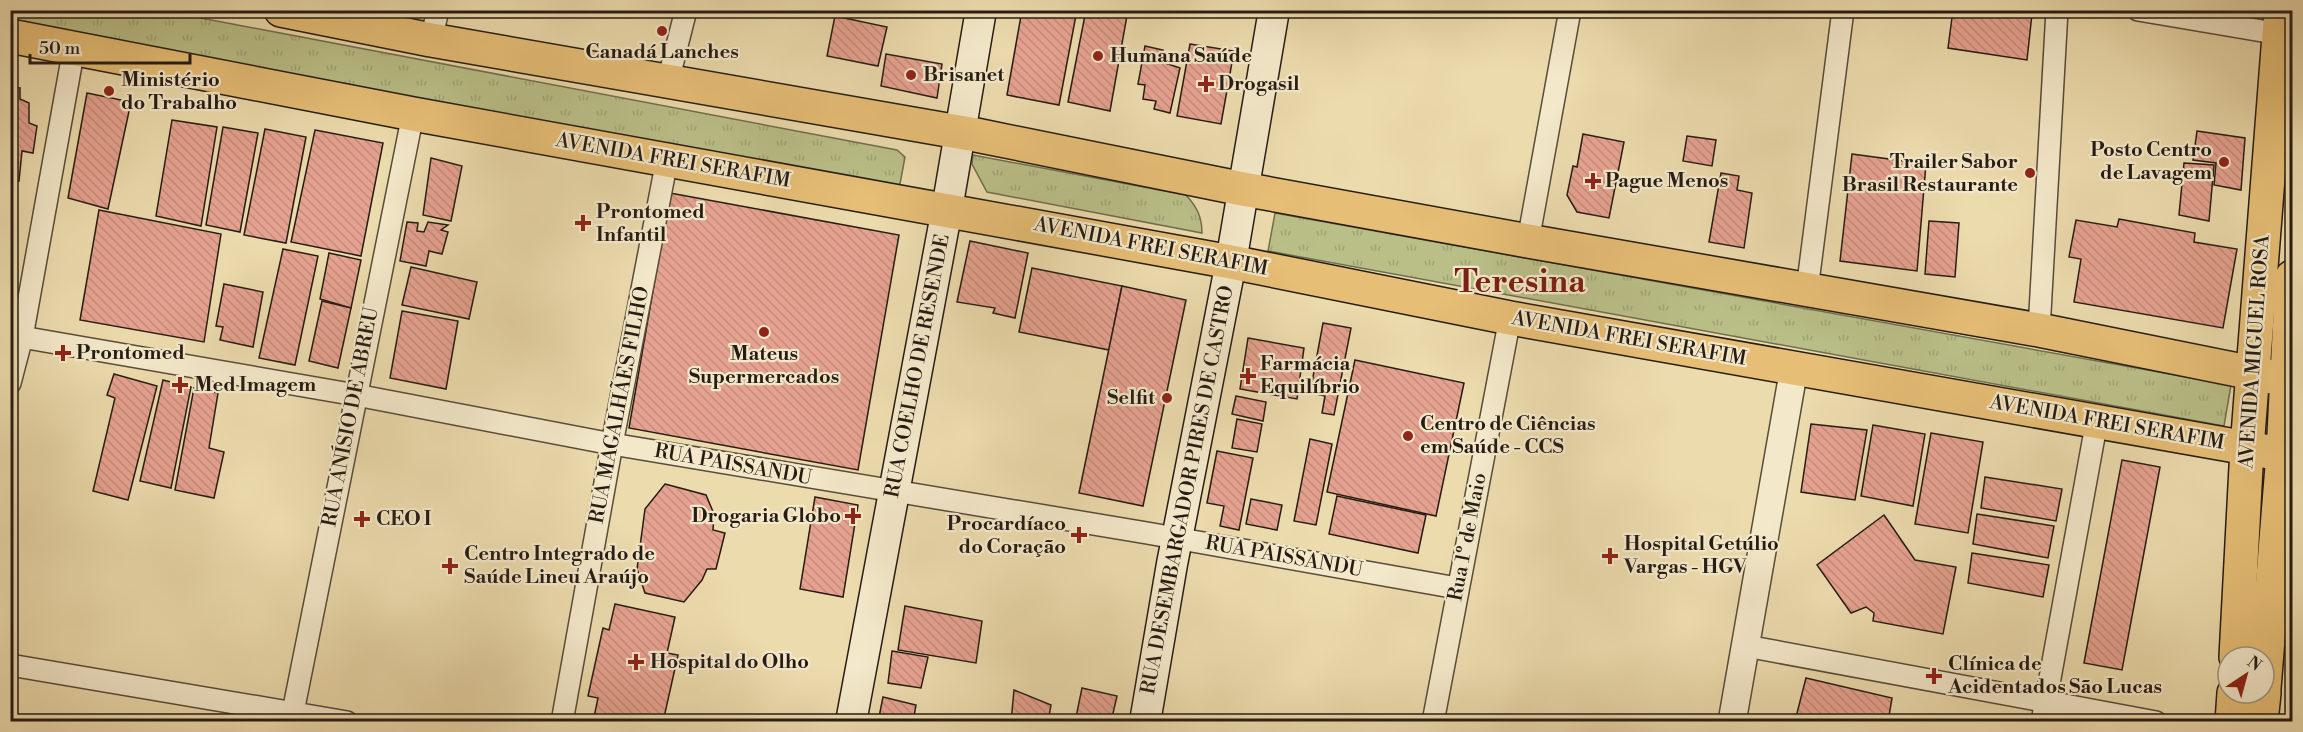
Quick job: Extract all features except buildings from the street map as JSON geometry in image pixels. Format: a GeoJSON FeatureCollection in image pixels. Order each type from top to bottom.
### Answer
{"type":"FeatureCollection","features":[{"type":"Feature","properties":{"kind":"main road"},"geometry":{"type":"LineString","coordinates":[[281,10],[435,25],[668,81],[961,132],[1243,189],[1528,241],[2039,330],[2290,380]]}},
{"type":"Feature","properties":{"kind":"main road","name":"RUA COELHO DE RESENDE"},"geometry":{"type":"LineString","coordinates":[[851,722],[947,210],[981,10]]}},
{"type":"Feature","properties":{"kind":"main road","name":"RUA DESEMBARGADOR PIRES DE CASTRO"},"geometry":{"type":"LineString","coordinates":[[1145,722],[1177,538],[1231,262],[1274,10]]}},
{"type":"Feature","properties":{"kind":"main road","name":"AVENIDA MIGUEL ROSA"},"geometry":{"type":"LineString","coordinates":[[2237,645],[2252,374],[2280,22]]}},
{"type":"Feature","properties":{"kind":"main road","name":"AVENIDA FREI SERAFIM"},"geometry":{"type":"LineString","coordinates":[[10,36],[413,114],[1231,262],[1510,318],[2288,455]]}},
{"type":"Feature","properties":{"kind":"main road","name":"AVENIDA MIGUEL ROSA"},"geometry":{"type":"LineString","coordinates":[[2268,645],[2288,455],[2292,277]]}},
{"type":"Feature","properties":{"kind":"main road"},"geometry":{"type":"LineString","coordinates":[[2232,722],[2233,705]]}},
{"type":"Feature","properties":{"kind":"main road"},"geometry":{"type":"LineString","coordinates":[[2261,722],[2263,705]]}},
{"type":"Feature","properties":{"kind":"street"},"geometry":{"type":"LineString","coordinates":[[668,81],[686,10]]}},
{"type":"Feature","properties":{"kind":"street"},"geometry":{"type":"LineString","coordinates":[[1528,241],[1570,10]]}},
{"type":"Feature","properties":{"kind":"street"},"geometry":{"type":"LineString","coordinates":[[1807,290],[1843,10]]}},
{"type":"Feature","properties":{"kind":"street"},"geometry":{"type":"LineString","coordinates":[[2039,330],[2057,10]]}},
{"type":"Feature","properties":{"kind":"street"},"geometry":{"type":"LineString","coordinates":[[2138,10],[2280,22]]}},
{"type":"Feature","properties":{"kind":"street"},"geometry":{"type":"LineString","coordinates":[[10,383],[16,336],[74,48]]}},
{"type":"Feature","properties":{"kind":"street","name":"RUA ANÍSIO DE ABREU"},"geometry":{"type":"LineString","coordinates":[[292,716],[413,114]]}},
{"type":"Feature","properties":{"kind":"street","name":"RUA MAGALHÃES FILHO"},"geometry":{"type":"LineString","coordinates":[[562,722],[612,444],[667,160]]}},
{"type":"Feature","properties":{"kind":"street","name":"Rua 1º de Maio"},"geometry":{"type":"LineString","coordinates":[[1434,722],[1457,588],[1510,318]]}},
{"type":"Feature","properties":{"kind":"street","name":"RUA PAISSANDU"},"geometry":{"type":"LineString","coordinates":[[16,336],[356,395],[612,444],[1177,538],[1457,588]]}},
{"type":"Feature","properties":{"kind":"street"},"geometry":{"type":"LineString","coordinates":[[1732,722],[1794,368]]}},
{"type":"Feature","properties":{"kind":"street"},"geometry":{"type":"LineString","coordinates":[[2043,711],[2097,420]]}},
{"type":"Feature","properties":{"kind":"street"},"geometry":{"type":"LineString","coordinates":[[1746,646],[2043,711],[2156,722]]}},
{"type":"Feature","properties":{"kind":"street"},"geometry":{"type":"LineString","coordinates":[[10,665],[292,716],[347,722]]}},
{"type":"Feature","properties":{"kind":"green space"},"geometry":{"type":"Polygon","coordinates":[[[10,11],[164,11],[897,150],[905,157],[900,184],[893,188],[11,26],[10,11]]]}},
{"type":"Feature","properties":{"kind":"green space"},"geometry":{"type":"Polygon","coordinates":[[[973,155],[1186,195],[1198,212],[1202,233],[987,192],[972,164],[973,155]]]}},
{"type":"Feature","properties":{"kind":"green space"},"geometry":{"type":"Polygon","coordinates":[[[1275,213],[2231,385],[2224,426],[1268,251],[1275,213]]]}},
{"type":"Feature","properties":{"kind":"place","name":"Canadá Lanches"},"geometry":{"type":"Point","coordinates":[662,31]}},
{"type":"Feature","properties":{"kind":"place","name":"Humana Saúde"},"geometry":{"type":"Point","coordinates":[1098,56]}},
{"type":"Feature","properties":{"kind":"place","name":"Brisanet"},"geometry":{"type":"Point","coordinates":[911,75]}},
{"type":"Feature","properties":{"kind":"place","name":"Drogasil"},"geometry":{"type":"Point","coordinates":[1206,84]}},
{"type":"Feature","properties":{"kind":"place","name":"Ministério do Trabalho"},"geometry":{"type":"Point","coordinates":[109,91]}},
{"type":"Feature","properties":{"kind":"place","name":"Posto Centro de Lavagem"},"geometry":{"type":"Point","coordinates":[2224,162]}},
{"type":"Feature","properties":{"kind":"place","name":"Trailer Sabor Brasil Restaurante"},"geometry":{"type":"Point","coordinates":[2030,173]}},
{"type":"Feature","properties":{"kind":"place","name":"Pague Menos"},"geometry":{"type":"Point","coordinates":[1593,181]}},
{"type":"Feature","properties":{"kind":"place","name":"Prontomed Infantil"},"geometry":{"type":"Point","coordinates":[583,223]}},
{"type":"Feature","properties":{"kind":"place","name":"Mateus Supermercados"},"geometry":{"type":"Point","coordinates":[764,332]}},
{"type":"Feature","properties":{"kind":"place","name":"Prontomed"},"geometry":{"type":"Point","coordinates":[63,353]}},
{"type":"Feature","properties":{"kind":"place","name":"Farmácia Equilíbrio"},"geometry":{"type":"Point","coordinates":[1248,376]}},
{"type":"Feature","properties":{"kind":"place","name":"Med Imagem"},"geometry":{"type":"Point","coordinates":[180,385]}},
{"type":"Feature","properties":{"kind":"place","name":"Selfit"},"geometry":{"type":"Point","coordinates":[1167,398]}},
{"type":"Feature","properties":{"kind":"place","name":"Centro de Ciências em Saúde - CCS"},"geometry":{"type":"Point","coordinates":[1408,436]}},
{"type":"Feature","properties":{"kind":"place","name":"Drogaria Globo"},"geometry":{"type":"Point","coordinates":[853,516]}},
{"type":"Feature","properties":{"kind":"place","name":"CEO I"},"geometry":{"type":"Point","coordinates":[362,519]}},
{"type":"Feature","properties":{"kind":"place","name":"Procardíaco do Coração"},"geometry":{"type":"Point","coordinates":[1079,535]}},
{"type":"Feature","properties":{"kind":"place","name":"Hospital Getúlio Vargas - HGV"},"geometry":{"type":"Point","coordinates":[1610,556]}},
{"type":"Feature","properties":{"kind":"place","name":"Centro Integrado de Saúde Lineu Araújo"},"geometry":{"type":"Point","coordinates":[450,566]}},
{"type":"Feature","properties":{"kind":"place","name":"Hospital do Olho"},"geometry":{"type":"Point","coordinates":[636,662]}},
{"type":"Feature","properties":{"kind":"place","name":"Clínica de Acidentados São Lucas"},"geometry":{"type":"Point","coordinates":[1934,676]}},
{"type":"Feature","properties":{"kind":"district","name":"Teresina"},"geometry":{"type":"Point","coordinates":[1520,282]}}]}
